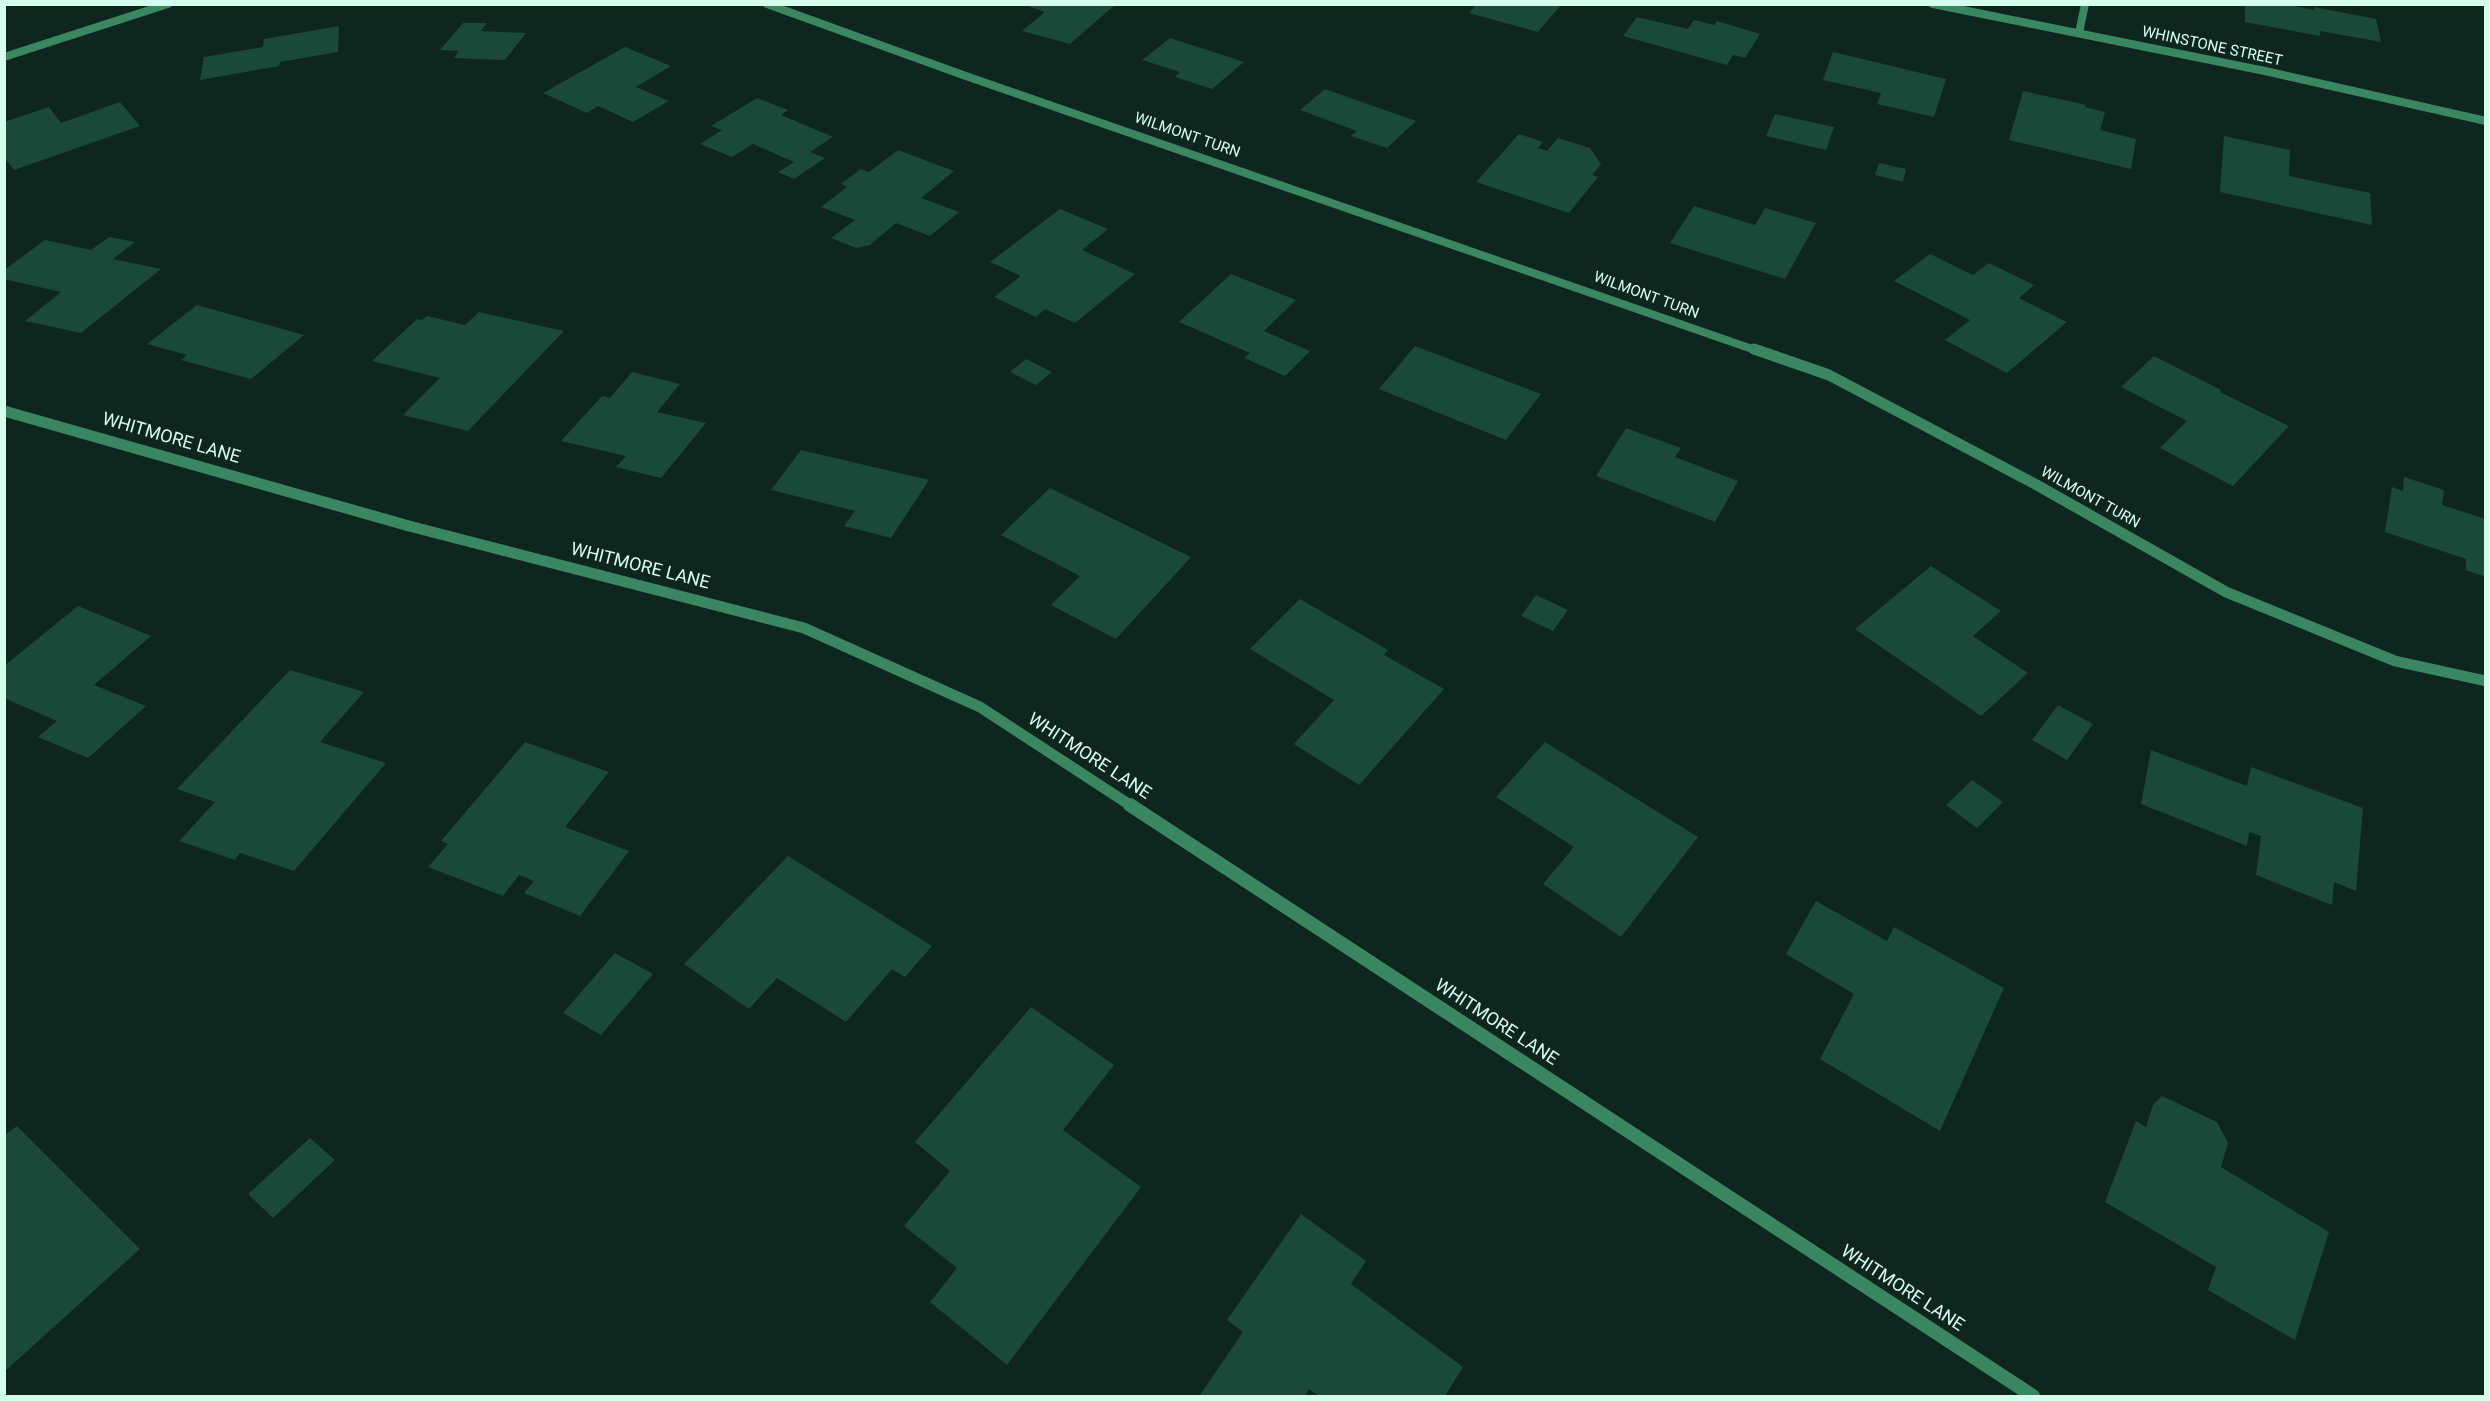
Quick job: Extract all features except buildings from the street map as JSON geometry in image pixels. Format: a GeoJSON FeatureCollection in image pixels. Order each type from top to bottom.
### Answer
{"type":"FeatureCollection","features":[{"type":"Feature","properties":{"kind":"street"},"geometry":{"type":"LineString","coordinates":[[4,57],[168,4]]}},
{"type":"Feature","properties":{"kind":"street","name":"WILMONT TURN"},"geometry":{"type":"LineString","coordinates":[[766,4],[963,75],[1829,375],[2035,484],[2226,592],[2396,661],[2486,681]]}},
{"type":"Feature","properties":{"kind":"street","name":"WHINSTONE STREET"},"geometry":{"type":"LineString","coordinates":[[1933,4],[2265,71],[2486,121]]}},
{"type":"Feature","properties":{"kind":"street"},"geometry":{"type":"LineString","coordinates":[[2079,33],[2085,4]]}},
{"type":"Feature","properties":{"kind":"street","name":"WHITMORE LANE"},"geometry":{"type":"LineString","coordinates":[[4,411],[409,526],[804,628],[980,707],[2033,1396]]}}]}
